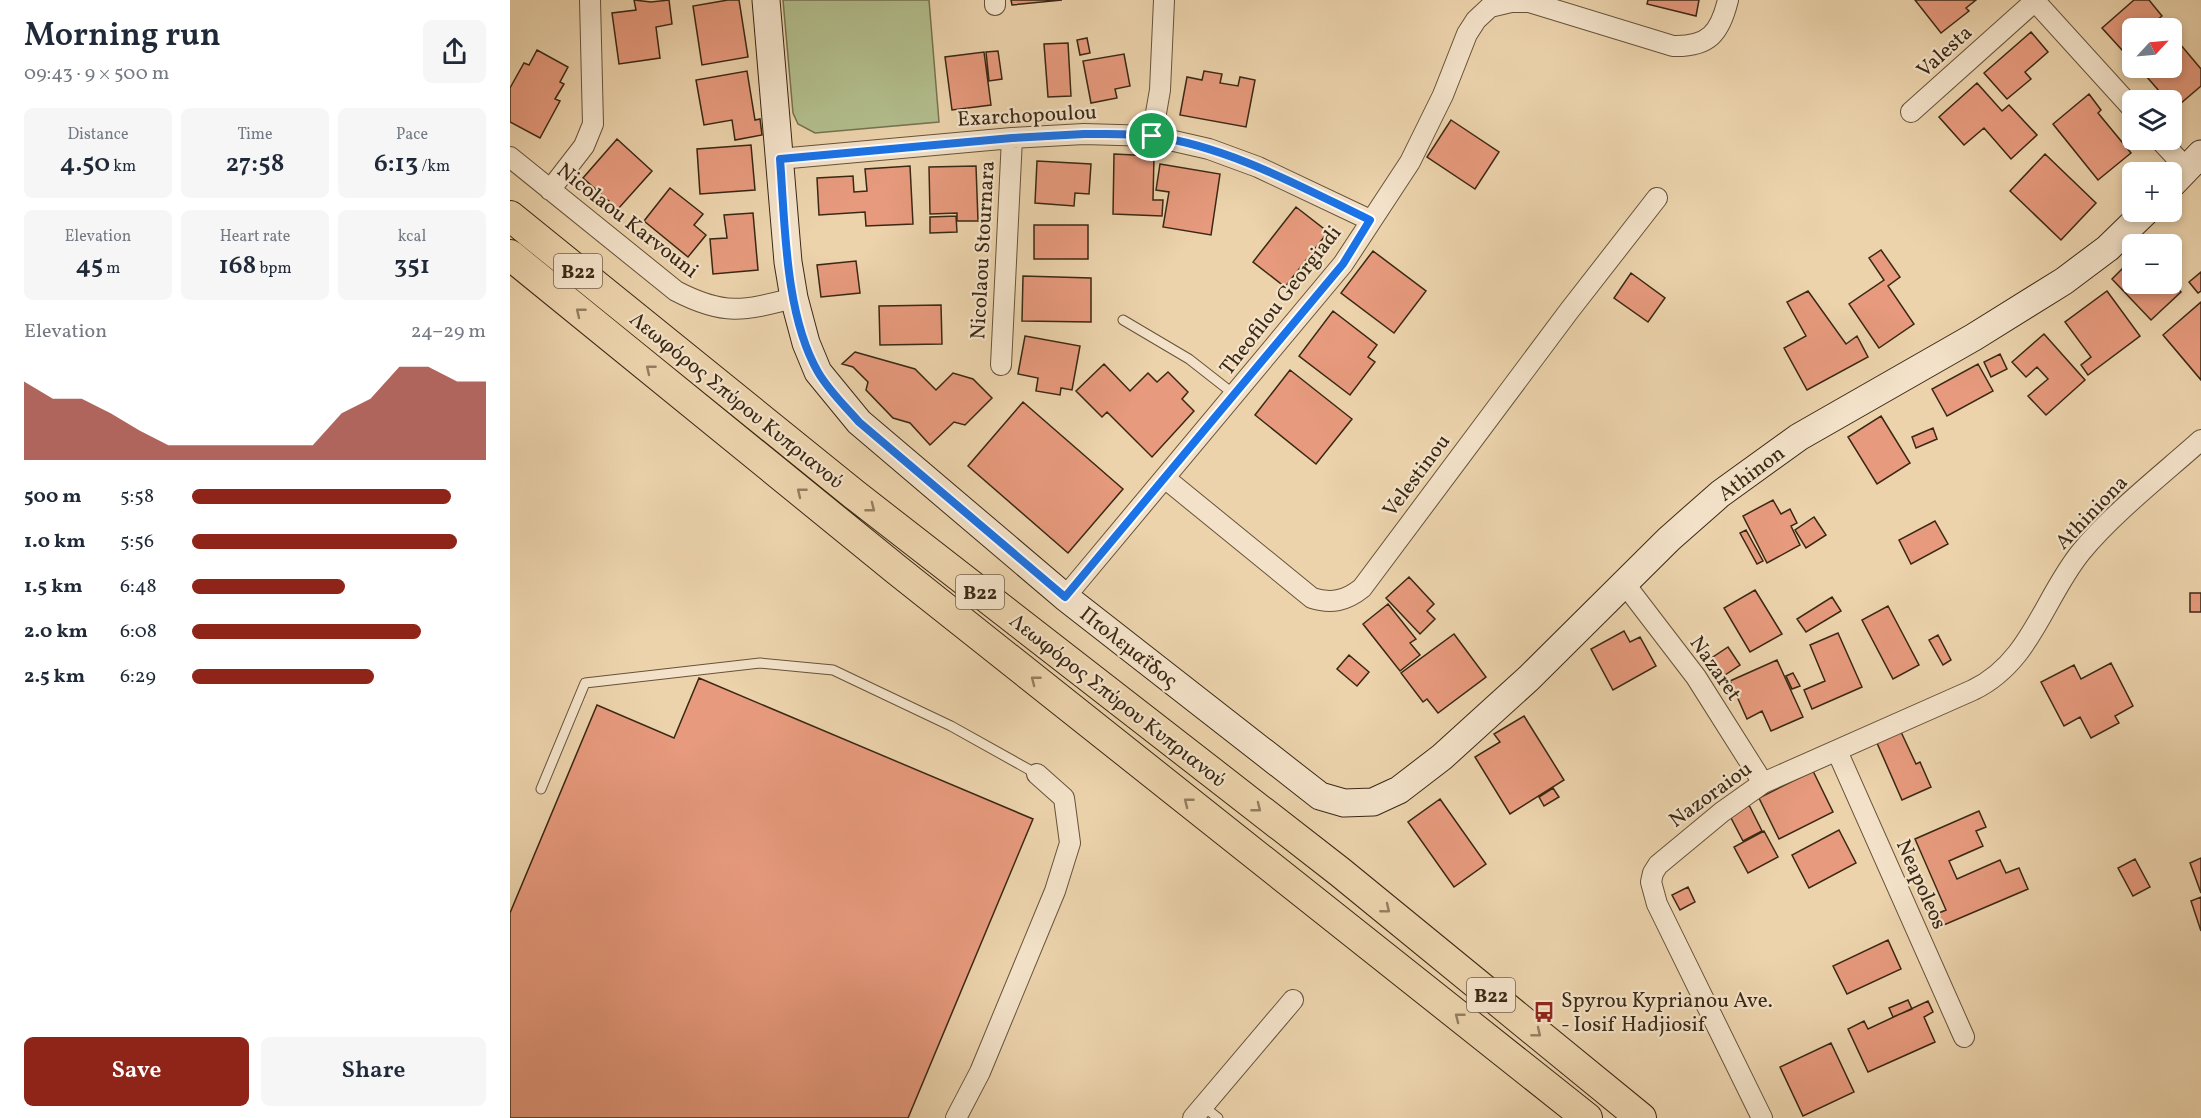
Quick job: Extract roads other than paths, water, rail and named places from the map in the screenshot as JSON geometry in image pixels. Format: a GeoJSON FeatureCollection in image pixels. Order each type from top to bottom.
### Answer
{"type":"FeatureCollection","features":[{"type":"Feature","properties":{"kind":"main road","name":"Λεωφόρος Σπύρου Κυπριανού"},"geometry":{"type":"LineString","coordinates":[[510,216],[855,495],[1340,873],[1641,1118]]}},
{"type":"Feature","properties":{"kind":"main road","name":"Λεωφόρος Σπύρου Κυπριανού"},"geometry":{"type":"LineString","coordinates":[[510,255],[888,563],[1587,1118]]}},
{"type":"Feature","properties":{"kind":"street"},"geometry":{"type":"LineString","coordinates":[[550,190],[584,146],[593,124],[590,0]]}},
{"type":"Feature","properties":{"kind":"street","name":"Πτολεμαΐδος"},"geometry":{"type":"LineString","coordinates":[[766,0],[794,298],[806,343],[818,372],[843,405],[859,422],[1065,597],[1320,796],[1344,803],[1373,802],[1399,790]]}},
{"type":"Feature","properties":{"kind":"street"},"geometry":{"type":"LineString","coordinates":[[1152,136],[1160,90],[1164,0]]}},
{"type":"Feature","properties":{"kind":"street","name":"Theofilou Georgiadi"},"geometry":{"type":"LineString","coordinates":[[1065,597],[1166,479],[1343,264],[1410,162],[1443,95],[1467,34],[1476,20],[1490,7],[1511,2],[1529,2],[1673,46],[1700,44],[1715,33],[1723,21],[1728,0]]}},
{"type":"Feature","properties":{"kind":"street"},"geometry":{"type":"LineString","coordinates":[[2034,1],[2122,97]]}},
{"type":"Feature","properties":{"kind":"street","name":"Valesta"},"geometry":{"type":"LineString","coordinates":[[1911,112],[2034,1]]}},
{"type":"Feature","properties":{"kind":"street","name":"Exarchopoulou"},"geometry":{"type":"LineString","coordinates":[[780,159],[1012,138],[1084,134],[1152,136],[1209,149],[1258,167],[1370,220]]}},
{"type":"Feature","properties":{"kind":"street","name":"Nicolaou Stournara"},"geometry":{"type":"LineString","coordinates":[[1001,365],[1012,138]]}},
{"type":"Feature","properties":{"kind":"street"},"geometry":{"type":"LineString","coordinates":[[2169,150],[2186,169]]}},
{"type":"Feature","properties":{"kind":"street","name":"Nicolaou Karvouni"},"geometry":{"type":"LineString","coordinates":[[510,157],[676,291],[702,305],[728,310],[762,306],[794,298]]}},
{"type":"Feature","properties":{"kind":"street","name":"Velestinou"},"geometry":{"type":"LineString","coordinates":[[1166,479],[1312,598],[1327,603],[1353,596],[1362,588],[1569,311],[1657,198]]}},
{"type":"Feature","properties":{"kind":"street","name":"Athinon"},"geometry":{"type":"LineString","coordinates":[[1399,790],[1442,756],[1529,678],[1669,538],[1720,494],[1798,437],[1974,337],[2064,281],[2108,248],[2135,222]]}},
{"type":"Feature","properties":{"kind":"street","name":"Athiniona"},"geometry":{"type":"LineString","coordinates":[[2033,632],[2070,568],[2088,543],[2201,440]]}},
{"type":"Feature","properties":{"kind":"street","name":"Nazaret"},"geometry":{"type":"LineString","coordinates":[[1624,583],[1696,677],[1763,783]]}},
{"type":"Feature","properties":{"kind":"street","name":"Nazoraiou"},"geometry":{"type":"LineString","coordinates":[[1762,1118],[1657,904],[1651,882],[1653,873],[1666,856],[1763,783],[1983,685],[2012,662],[2033,632]]}},
{"type":"Feature","properties":{"kind":"street","name":"Neapoleos"},"geometry":{"type":"LineString","coordinates":[[1837,751],[1964,1037]]}},
{"type":"Feature","properties":{"kind":"street"},"geometry":{"type":"LineString","coordinates":[[956,1118],[980,1072],[1055,891],[1070,843],[1064,798],[1037,774]]}},
{"type":"Feature","properties":{"kind":"street"},"geometry":{"type":"LineString","coordinates":[[1205,1114],[1293,1000]]}},
{"type":"Feature","properties":{"kind":"lane"},"geometry":{"type":"LineString","coordinates":[[1123,320],[1189,359],[1235,394]]}},
{"type":"Feature","properties":{"kind":"lane"},"geometry":{"type":"LineString","coordinates":[[541,789],[585,683],[760,663],[833,670],[951,726],[1037,774]]}},
{"type":"Feature","properties":{"kind":"place","name":"Spyrou Kyprianou Ave. - Iosif Hadjiosif"},"geometry":{"type":"Point","coordinates":[1544,1012]}}]}
